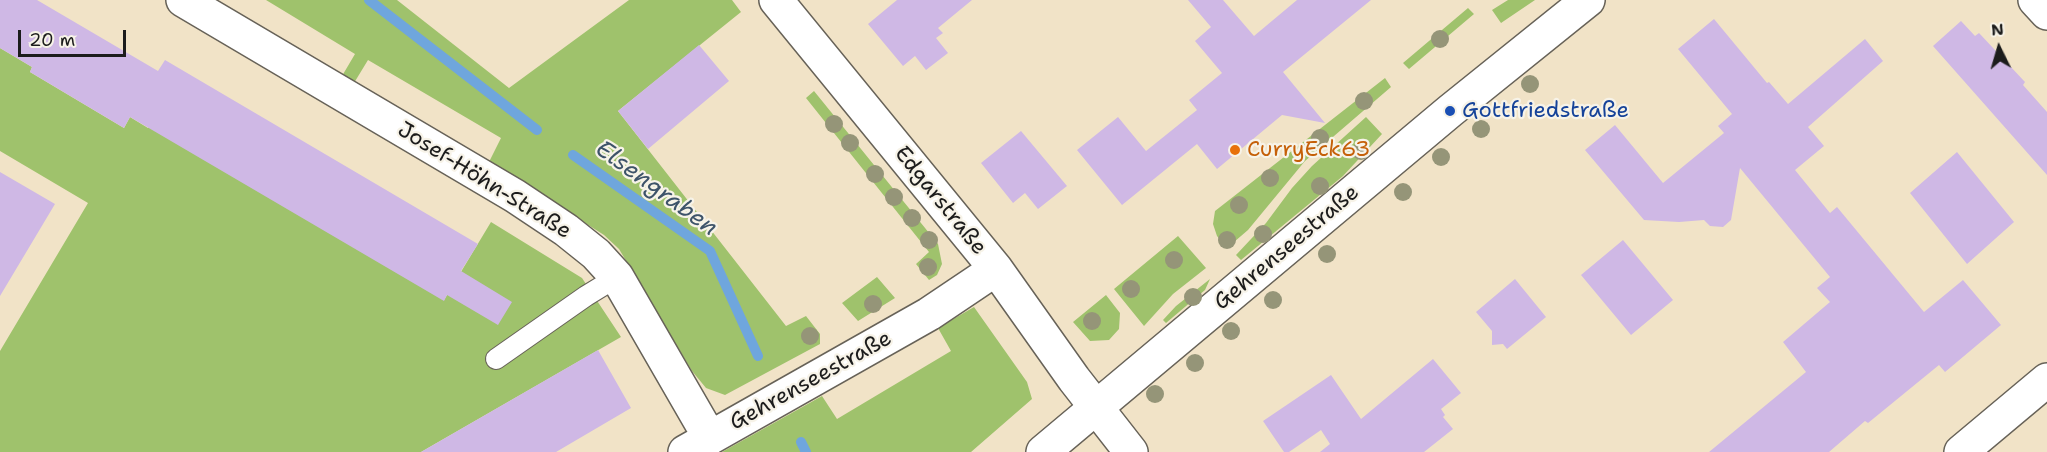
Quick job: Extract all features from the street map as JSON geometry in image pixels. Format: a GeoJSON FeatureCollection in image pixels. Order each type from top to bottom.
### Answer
{"type":"FeatureCollection","features":[{"type":"Feature","properties":{"kind":"street","name":"Josef-Höhn-Straße"},"geometry":{"type":"LineString","coordinates":[[183,0],[515,196],[566,230],[596,254],[617,277],[698,445]]}},
{"type":"Feature","properties":{"kind":"street","name":"Edgarstraße"},"geometry":{"type":"LineString","coordinates":[[776,0],[996,269],[1096,409],[1131,452]]}},
{"type":"Feature","properties":{"kind":"street","name":"Gehrenseestraße"},"geometry":{"type":"LineString","coordinates":[[1043,452],[1441,118],[1588,0]]}},
{"type":"Feature","properties":{"kind":"street"},"geometry":{"type":"LineString","coordinates":[[2035,0],[2047,13]]}},
{"type":"Feature","properties":{"kind":"street","name":"Gehrenseestraße"},"geometry":{"type":"LineString","coordinates":[[698,445],[929,314],[996,269]]}},
{"type":"Feature","properties":{"kind":"street"},"geometry":{"type":"LineString","coordinates":[[1961,452],[2047,380]]}},
{"type":"Feature","properties":{"kind":"lane"},"geometry":{"type":"LineString","coordinates":[[496,359],[617,277]]}},
{"type":"Feature","properties":{"kind":"green space"},"geometry":{"type":"Polygon","coordinates":[[[266,0],[397,0],[509,88],[629,0],[732,0],[741,12],[618,111],[786,326],[806,316],[820,334],[820,344],[725,395],[706,388],[692,371],[619,249],[604,235],[489,162],[501,138],[368,60],[354,83],[342,76],[355,54],[266,0]]]}},
{"type":"Feature","properties":{"kind":"green space"},"geometry":{"type":"Polygon","coordinates":[[[1508,0],[1535,0],[1501,23],[1492,10],[1508,0]]]}},
{"type":"Feature","properties":{"kind":"green space"},"geometry":{"type":"Polygon","coordinates":[[[1468,8],[1474,14],[1409,69],[1403,63],[1468,8]]]}},
{"type":"Feature","properties":{"kind":"green space"},"geometry":{"type":"Polygon","coordinates":[[[0,48],[32,67],[30,72],[124,128],[130,117],[148,128],[152,122],[444,300],[491,222],[582,278],[621,337],[421,452],[0,452],[0,351],[88,203],[0,151],[0,48]]]}},
{"type":"Feature","properties":{"kind":"green space"},"geometry":{"type":"Polygon","coordinates":[[[1385,78],[1391,87],[1305,161],[1248,230],[1227,248],[1217,236],[1213,224],[1215,211],[1385,78]]]}},
{"type":"Feature","properties":{"kind":"green space"},"geometry":{"type":"Polygon","coordinates":[[[814,91],[938,244],[942,264],[937,275],[929,280],[916,264],[929,252],[806,98],[814,91]]]}},
{"type":"Feature","properties":{"kind":"green space"},"geometry":{"type":"Polygon","coordinates":[[[1366,117],[1382,134],[1343,176],[1241,260],[1236,255],[1266,223],[1292,188],[1312,166],[1366,117]]]}},
{"type":"Feature","properties":{"kind":"green space"},"geometry":{"type":"Polygon","coordinates":[[[1178,236],[1206,268],[1173,294],[1144,326],[1114,289],[1178,236]]]}},
{"type":"Feature","properties":{"kind":"green space"},"geometry":{"type":"Polygon","coordinates":[[[877,277],[895,298],[858,321],[842,303],[877,277]]]}},
{"type":"Feature","properties":{"kind":"green space"},"geometry":{"type":"Polygon","coordinates":[[[1210,279],[1205,290],[1166,323],[1163,320],[1176,306],[1210,279]]]}},
{"type":"Feature","properties":{"kind":"green space"},"geometry":{"type":"Polygon","coordinates":[[[1106,295],[1120,313],[1119,329],[1109,340],[1090,341],[1073,322],[1106,295]]]}},
{"type":"Feature","properties":{"kind":"green space"},"geometry":{"type":"Polygon","coordinates":[[[974,307],[1027,382],[1032,399],[971,452],[722,452],[822,396],[837,419],[951,351],[938,328],[974,307]]]}},
{"type":"Feature","properties":{"kind":"building"},"geometry":{"type":"Polygon","coordinates":[[[0,0],[37,0],[158,71],[165,60],[478,244],[461,271],[512,302],[498,325],[447,295],[444,301],[130,117],[124,128],[30,72],[32,67],[0,48],[0,0]]]}},
{"type":"Feature","properties":{"kind":"building"},"geometry":{"type":"Polygon","coordinates":[[[897,0],[972,0],[938,28],[943,33],[936,38],[948,53],[926,70],[915,56],[903,66],[868,24],[897,0]]]}},
{"type":"Feature","properties":{"kind":"building"},"geometry":{"type":"Polygon","coordinates":[[[1188,0],[1223,0],[1254,36],[1297,0],[1371,0],[1283,72],[1325,123],[1282,115],[1217,169],[1197,144],[1122,205],[1077,150],[1118,117],[1146,151],[1197,110],[1189,100],[1222,73],[1195,41],[1211,27],[1188,0]]]}},
{"type":"Feature","properties":{"kind":"building"},"geometry":{"type":"Polygon","coordinates":[[[1714,19],[1767,83],[1769,82],[1788,104],[1865,39],[1883,61],[1808,127],[1824,146],[1795,170],[1830,213],[1837,207],[1924,312],[1963,280],[2001,325],[1945,372],[1939,365],[1868,423],[1865,421],[1829,452],[1709,452],[1806,372],[1783,342],[1830,302],[1817,288],[1830,277],[1740,168],[1731,220],[1723,227],[1710,226],[1704,220],[1679,222],[1644,220],[1585,150],[1615,125],[1663,183],[1724,133],[1718,126],[1732,114],[1678,49],[1714,19]]]}},
{"type":"Feature","properties":{"kind":"building"},"geometry":{"type":"Polygon","coordinates":[[[1961,21],[1975,36],[1979,33],[2025,82],[2023,85],[2047,112],[2047,175],[1933,46],[1961,21]]]}},
{"type":"Feature","properties":{"kind":"building"},"geometry":{"type":"Polygon","coordinates":[[[699,45],[729,81],[648,149],[618,111],[699,45]]]}},
{"type":"Feature","properties":{"kind":"building"},"geometry":{"type":"Polygon","coordinates":[[[1021,131],[1067,186],[1038,209],[1025,193],[1013,203],[981,163],[1021,131]]]}},
{"type":"Feature","properties":{"kind":"building"},"geometry":{"type":"Polygon","coordinates":[[[1957,152],[2014,222],[1967,264],[1910,193],[1957,152]]]}},
{"type":"Feature","properties":{"kind":"building"},"geometry":{"type":"Polygon","coordinates":[[[0,172],[55,204],[0,296],[0,172]]]}},
{"type":"Feature","properties":{"kind":"building"},"geometry":{"type":"Polygon","coordinates":[[[1623,240],[1673,300],[1631,335],[1581,275],[1623,240]]]}},
{"type":"Feature","properties":{"kind":"building"},"geometry":{"type":"Polygon","coordinates":[[[1515,279],[1546,317],[1507,349],[1503,344],[1492,345],[1492,331],[1476,312],[1515,279]]]}},
{"type":"Feature","properties":{"kind":"building"},"geometry":{"type":"Polygon","coordinates":[[[598,350],[631,408],[556,452],[421,452],[598,350]]]}},
{"type":"Feature","properties":{"kind":"building"},"geometry":{"type":"Polygon","coordinates":[[[1433,359],[1461,393],[1441,409],[1445,415],[1443,417],[1453,429],[1424,452],[1320,452],[1330,444],[1321,430],[1289,452],[1284,452],[1263,421],[1331,375],[1361,419],[1433,359]]]}},
{"type":"Feature","properties":{"kind":"waterway","name":"Elsengraben"},"geometry":{"type":"LineString","coordinates":[[369,0],[537,130]]}},
{"type":"Feature","properties":{"kind":"waterway","name":"Elsengraben"},"geometry":{"type":"LineString","coordinates":[[573,155],[710,251],[758,356]]}},
{"type":"Feature","properties":{"kind":"waterway","name":"Elsengraben"},"geometry":{"type":"LineString","coordinates":[[801,442],[806,452]]}},
{"type":"Feature","properties":{"kind":"place","name":"Gottfriedstraße"},"geometry":{"type":"Point","coordinates":[1450,111]}},
{"type":"Feature","properties":{"kind":"place","name":"CurryEck63"},"geometry":{"type":"Point","coordinates":[1235,150]}}]}
